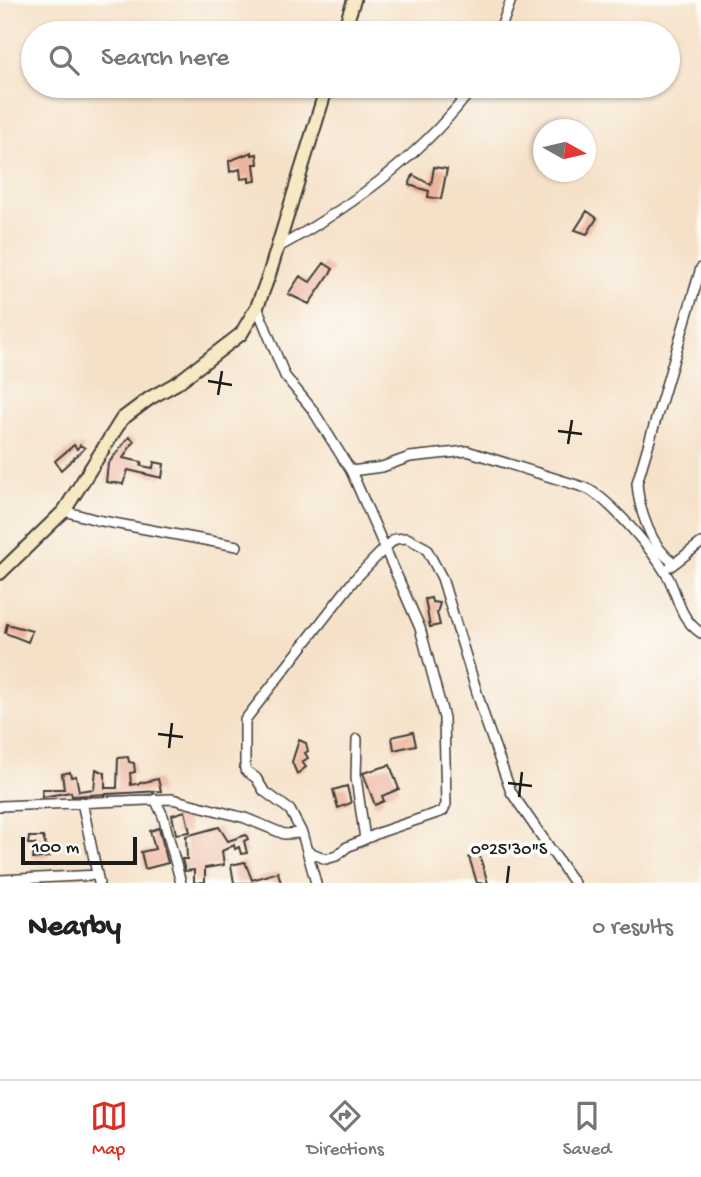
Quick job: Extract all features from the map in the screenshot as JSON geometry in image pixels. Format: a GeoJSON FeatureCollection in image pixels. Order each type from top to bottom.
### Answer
{"type":"FeatureCollection","features":[{"type":"Feature","properties":{"kind":"street"},"geometry":{"type":"LineString","coordinates":[[348,21],[354,0]]}},
{"type":"Feature","properties":{"kind":"street"},"geometry":{"type":"LineString","coordinates":[[503,21],[511,0]]}},
{"type":"Feature","properties":{"kind":"street"},"geometry":{"type":"LineString","coordinates":[[0,573],[64,511],[122,419],[221,351],[241,334],[257,307],[323,98]]}},
{"type":"Feature","properties":{"kind":"street"},"geometry":{"type":"LineString","coordinates":[[277,248],[343,210],[372,187],[443,125],[464,98]]}},
{"type":"Feature","properties":{"kind":"street"},"geometry":{"type":"LineString","coordinates":[[674,563],[660,554],[638,503],[637,484],[701,268]]}},
{"type":"Feature","properties":{"kind":"street"},"geometry":{"type":"LineString","coordinates":[[257,307],[285,376],[318,416],[351,471],[374,528],[386,547],[420,628],[444,718],[446,804],[443,811],[365,839],[326,859],[307,851]]}},
{"type":"Feature","properties":{"kind":"street"},"geometry":{"type":"LineString","coordinates":[[351,471],[382,467],[410,457],[467,451],[573,483],[596,493],[664,571],[680,612],[687,622],[701,633]]}},
{"type":"Feature","properties":{"kind":"street"},"geometry":{"type":"LineString","coordinates":[[64,511],[237,546]]}},
{"type":"Feature","properties":{"kind":"street"},"geometry":{"type":"LineString","coordinates":[[316,883],[302,833],[290,810],[264,791],[256,778],[245,770],[245,720],[354,580],[396,539],[407,538],[418,542],[433,558],[442,578],[504,777],[517,802],[574,883]]}},
{"type":"Feature","properties":{"kind":"street"},"geometry":{"type":"LineString","coordinates":[[664,571],[701,543]]}},
{"type":"Feature","properties":{"kind":"street"},"geometry":{"type":"LineString","coordinates":[[357,739],[356,778],[365,839]]}},
{"type":"Feature","properties":{"kind":"street"},"geometry":{"type":"LineString","coordinates":[[0,806],[155,799],[209,807],[284,834],[302,833]]}},
{"type":"Feature","properties":{"kind":"street"},"geometry":{"type":"LineString","coordinates":[[155,799],[163,816],[181,883]]}},
{"type":"Feature","properties":{"kind":"street"},"geometry":{"type":"LineString","coordinates":[[0,880],[98,879],[82,802]]}},
{"type":"Feature","properties":{"kind":"building"},"geometry":{"type":"Polygon","coordinates":[[[252,152],[252,155],[257,154],[258,164],[254,164],[256,181],[249,182],[249,178],[241,179],[240,169],[230,172],[229,161],[252,152]]]}},
{"type":"Feature","properties":{"kind":"building"},"geometry":{"type":"Polygon","coordinates":[[[434,167],[447,169],[441,199],[428,197],[429,191],[409,185],[413,175],[431,185],[434,167]]]}},
{"type":"Feature","properties":{"kind":"building"},"geometry":{"type":"Polygon","coordinates":[[[587,211],[597,218],[587,234],[575,230],[587,211]]]}},
{"type":"Feature","properties":{"kind":"building"},"geometry":{"type":"Polygon","coordinates":[[[324,263],[333,269],[309,304],[288,294],[300,276],[310,282],[324,263]]]}},
{"type":"Feature","properties":{"kind":"building"},"geometry":{"type":"Polygon","coordinates":[[[129,437],[134,441],[123,458],[142,462],[141,466],[153,468],[154,462],[164,464],[162,478],[128,470],[123,484],[106,482],[108,464],[129,437]]]}},
{"type":"Feature","properties":{"kind":"building"},"geometry":{"type":"Polygon","coordinates":[[[74,445],[77,449],[80,445],[85,448],[61,470],[55,461],[74,445]]]}},
{"type":"Feature","properties":{"kind":"building"},"geometry":{"type":"Polygon","coordinates":[[[431,598],[432,602],[440,603],[437,613],[440,625],[430,627],[425,599],[431,598]]]}},
{"type":"Feature","properties":{"kind":"building"},"geometry":{"type":"Polygon","coordinates":[[[7,624],[32,631],[28,642],[5,633],[7,624]]]}},
{"type":"Feature","properties":{"kind":"building"},"geometry":{"type":"Polygon","coordinates":[[[413,732],[416,745],[394,750],[392,737],[413,732]]]}},
{"type":"Feature","properties":{"kind":"building"},"geometry":{"type":"Polygon","coordinates":[[[299,740],[306,743],[308,751],[305,753],[308,758],[302,762],[306,767],[297,774],[292,762],[299,740]]]}},
{"type":"Feature","properties":{"kind":"building"},"geometry":{"type":"Polygon","coordinates":[[[128,757],[129,762],[134,763],[135,772],[130,773],[131,785],[158,779],[161,791],[72,796],[71,792],[42,797],[42,789],[64,789],[62,774],[70,772],[71,777],[76,776],[79,791],[94,789],[96,769],[105,773],[105,788],[117,788],[118,758],[128,757]]]}},
{"type":"Feature","properties":{"kind":"building"},"geometry":{"type":"Polygon","coordinates":[[[390,765],[399,789],[382,796],[384,801],[375,805],[363,773],[390,765]]]}},
{"type":"Feature","properties":{"kind":"building"},"geometry":{"type":"Polygon","coordinates":[[[347,786],[351,803],[338,808],[333,790],[347,786]]]}},
{"type":"Feature","properties":{"kind":"building"},"geometry":{"type":"Polygon","coordinates":[[[185,811],[190,832],[176,834],[172,815],[185,811]]]}},
{"type":"Feature","properties":{"kind":"building"},"geometry":{"type":"Polygon","coordinates":[[[219,827],[228,841],[246,835],[248,839],[244,841],[247,853],[241,854],[239,847],[235,849],[234,845],[222,851],[224,865],[205,868],[205,882],[194,883],[194,870],[185,871],[182,859],[187,859],[186,836],[219,827]]]}},
{"type":"Feature","properties":{"kind":"building"},"geometry":{"type":"Polygon","coordinates":[[[159,828],[168,863],[145,869],[141,852],[155,849],[150,831],[159,828]]]}},
{"type":"Feature","properties":{"kind":"building"},"geometry":{"type":"Polygon","coordinates":[[[29,837],[43,837],[49,857],[33,859],[35,844],[28,844],[29,837]]]}},
{"type":"Feature","properties":{"kind":"building"},"geometry":{"type":"Polygon","coordinates":[[[479,854],[488,883],[477,883],[469,857],[479,854]]]}},
{"type":"Feature","properties":{"kind":"building"},"geometry":{"type":"Polygon","coordinates":[[[245,862],[252,880],[278,872],[281,883],[234,883],[231,865],[245,862]]]}}]}
